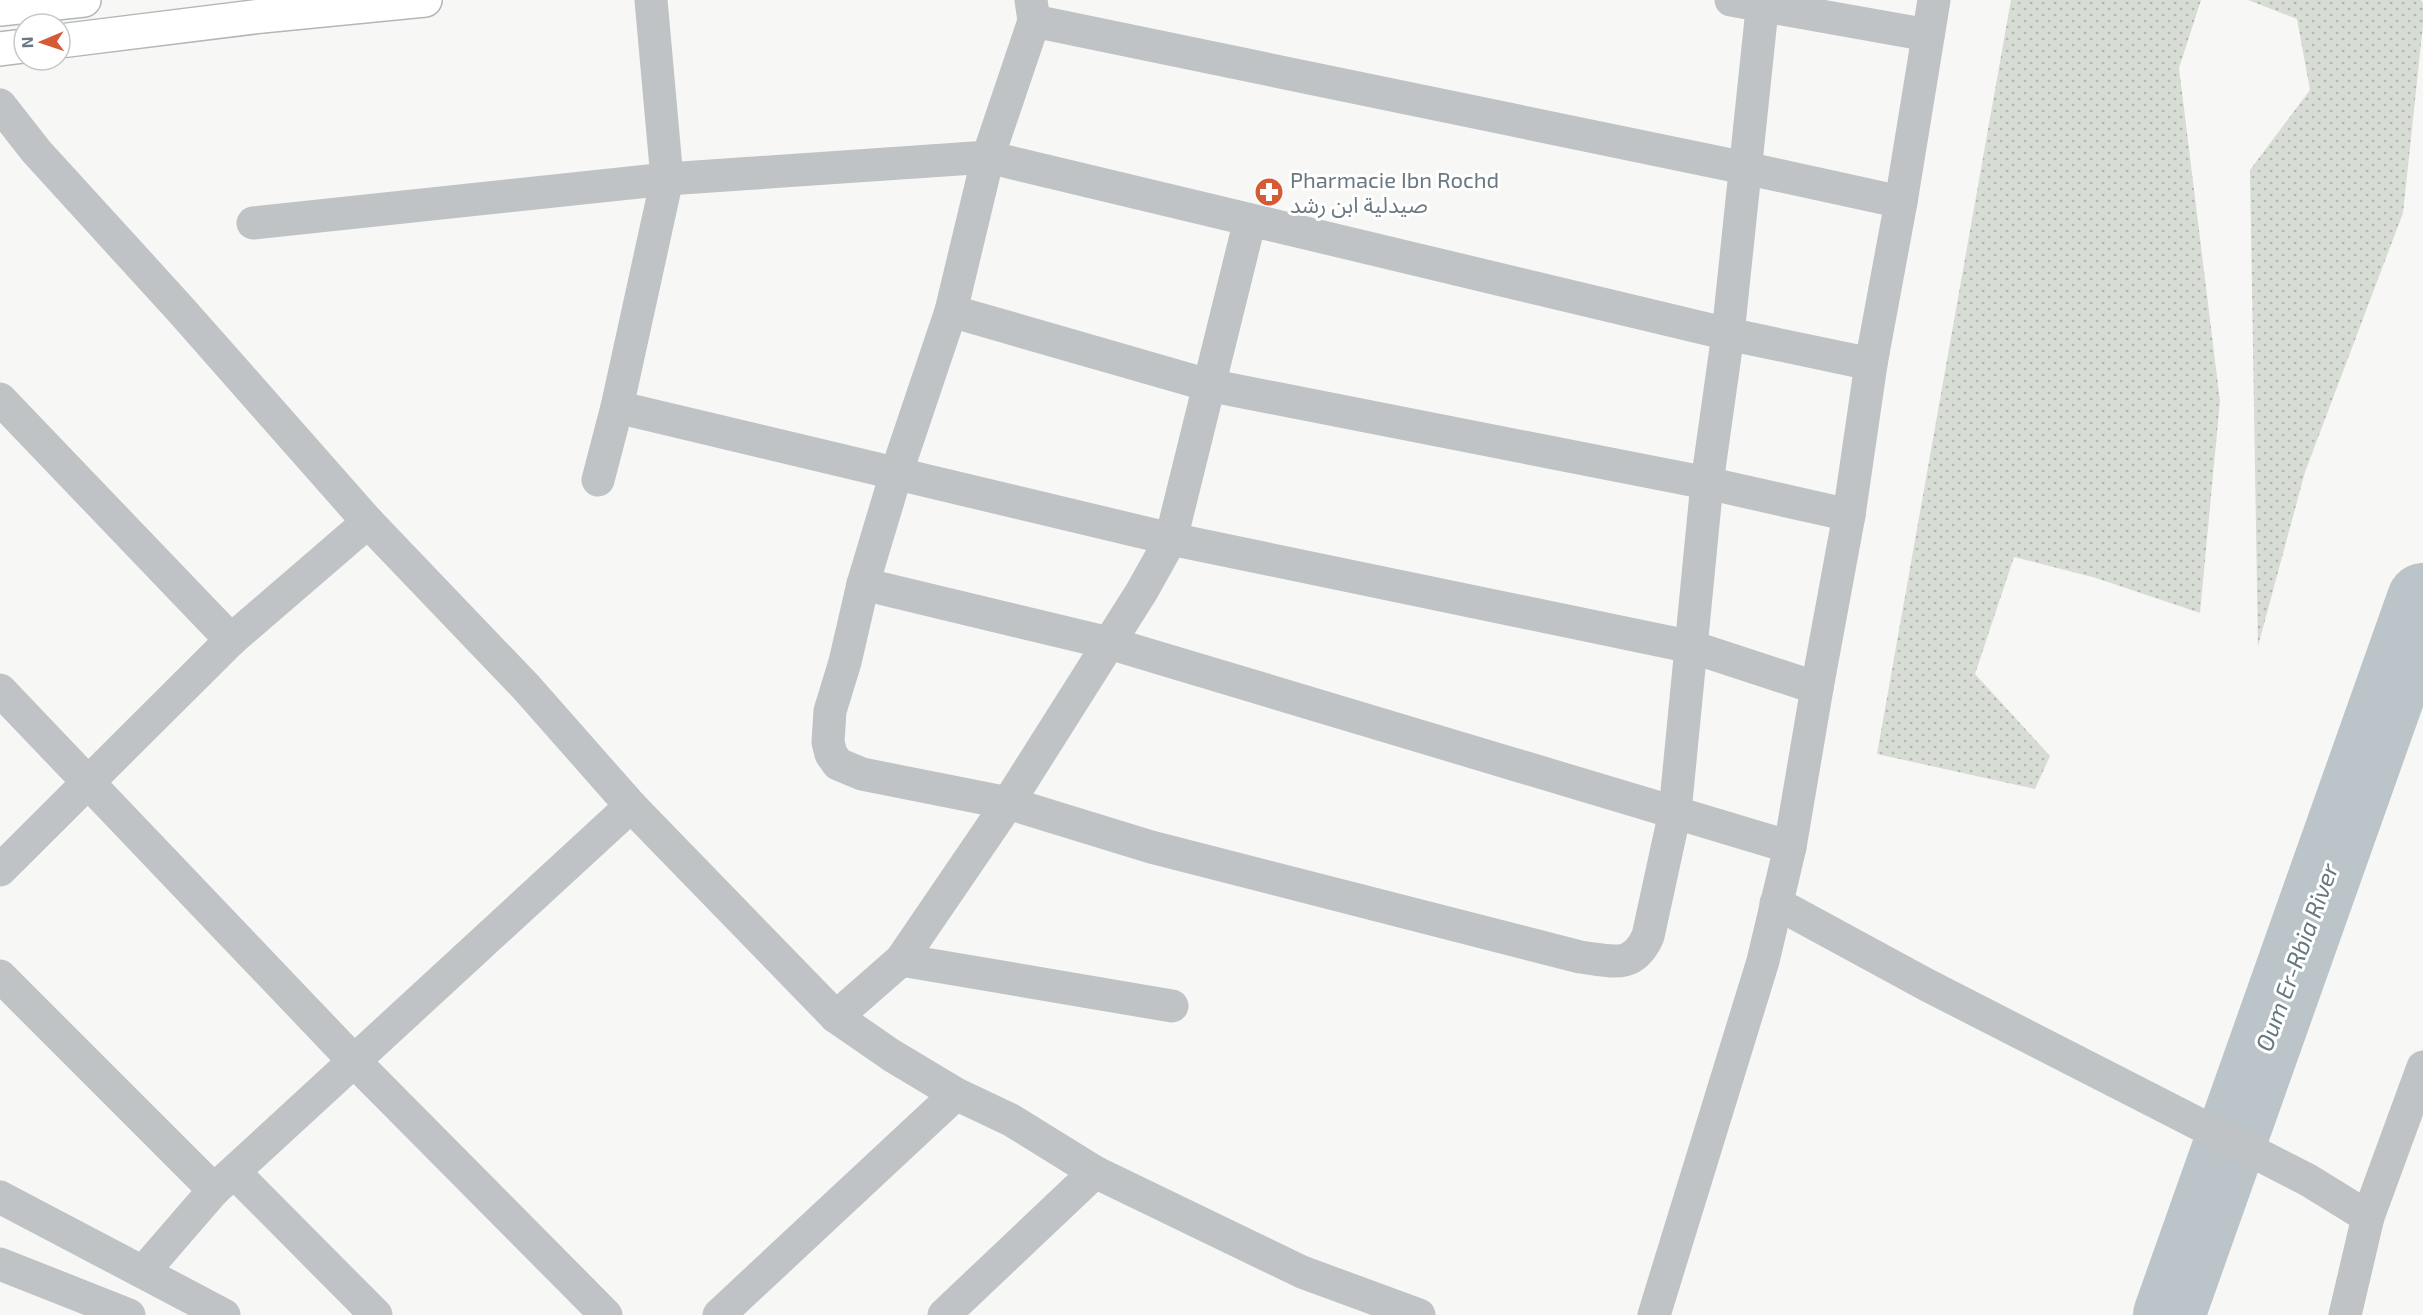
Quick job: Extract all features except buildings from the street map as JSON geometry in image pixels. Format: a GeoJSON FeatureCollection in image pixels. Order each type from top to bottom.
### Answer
{"type":"FeatureCollection","features":[{"type":"Feature","properties":{"kind":"main road"},"geometry":{"type":"LineString","coordinates":[[0,9],[84,0]]}},
{"type":"Feature","properties":{"kind":"main road"},"geometry":{"type":"LineString","coordinates":[[72,39],[261,8],[425,0]]}},
{"type":"Feature","properties":{"kind":"street"},"geometry":{"type":"LineString","coordinates":[[598,480],[617,407],[667,179],[651,0]]}},
{"type":"Feature","properties":{"kind":"street"},"geometry":{"type":"LineString","coordinates":[[1731,0],[1763,3],[1928,35]]}},
{"type":"Feature","properties":{"kind":"street"},"geometry":{"type":"LineString","coordinates":[[1654,1315],[1763,961],[1790,847],[1850,515],[1871,364],[1901,202],[1934,0]]}},
{"type":"Feature","properties":{"kind":"street"},"geometry":{"type":"LineString","coordinates":[[1763,3],[1745,168],[1728,334],[1707,483],[1675,812],[1648,936],[1641,951],[1630,959],[1613,962],[1580,957],[1151,847],[1008,804],[862,774],[838,764],[831,754],[828,742],[831,711],[846,662],[863,584],[896,474],[951,311],[988,157],[1032,10],[1745,168],[1901,202]]}},
{"type":"Feature","properties":{"kind":"street"},"geometry":{"type":"LineString","coordinates":[[0,105],[36,151],[181,310],[368,522],[526,687],[631,806],[837,1017],[891,1055],[956,1094],[1011,1120],[1095,1172],[1302,1272],[1419,1315]]}},
{"type":"Feature","properties":{"kind":"street"},"geometry":{"type":"LineString","coordinates":[[254,223],[667,179],[988,157],[1728,334],[1871,364]]}},
{"type":"Feature","properties":{"kind":"street"},"geometry":{"type":"LineString","coordinates":[[837,1017],[901,960],[1008,804],[1142,591],[1171,539],[1250,220]]}},
{"type":"Feature","properties":{"kind":"street"},"geometry":{"type":"LineString","coordinates":[[951,311],[1208,385],[1707,483],[1850,515]]}},
{"type":"Feature","properties":{"kind":"street"},"geometry":{"type":"LineString","coordinates":[[0,399],[231,640]]}},
{"type":"Feature","properties":{"kind":"street"},"geometry":{"type":"LineString","coordinates":[[617,407],[1171,539],[1692,647],[1817,688]]}},
{"type":"Feature","properties":{"kind":"street"},"geometry":{"type":"LineString","coordinates":[[0,870],[231,640],[368,522]]}},
{"type":"Feature","properties":{"kind":"street"},"geometry":{"type":"LineString","coordinates":[[863,584],[1109,643],[1790,847]]}},
{"type":"Feature","properties":{"kind":"street"},"geometry":{"type":"LineString","coordinates":[[0,690],[355,1062],[606,1315]]}},
{"type":"Feature","properties":{"kind":"street"},"geometry":{"type":"LineString","coordinates":[[144,1271],[224,1181],[631,806]]}},
{"type":"Feature","properties":{"kind":"street"},"geometry":{"type":"LineString","coordinates":[[1776,903],[1927,985],[2308,1180],[2368,1217]]}},
{"type":"Feature","properties":{"kind":"street"},"geometry":{"type":"LineString","coordinates":[[901,960],[1172,1006]]}},
{"type":"Feature","properties":{"kind":"street"},"geometry":{"type":"LineString","coordinates":[[0,976],[224,1181],[376,1315]]}},
{"type":"Feature","properties":{"kind":"street"},"geometry":{"type":"LineString","coordinates":[[2345,1315],[2368,1217],[2423,1067]]}},
{"type":"Feature","properties":{"kind":"street"},"geometry":{"type":"LineString","coordinates":[[719,1315],[956,1094]]}},
{"type":"Feature","properties":{"kind":"street"},"geometry":{"type":"LineString","coordinates":[[944,1315],[1095,1172]]}},
{"type":"Feature","properties":{"kind":"street"},"geometry":{"type":"LineString","coordinates":[[0,1197],[224,1315]]}},
{"type":"Feature","properties":{"kind":"street"},"geometry":{"type":"LineString","coordinates":[[0,1264],[113,1312]]}},
{"type":"Feature","properties":{"kind":"shaded area"},"geometry":{"type":"Polygon","coordinates":[[[2011,0],[2201,0],[2179,68],[2220,401],[2200,613],[2096,578],[2014,557],[1975,674],[2050,756],[2035,789],[1877,754],[2011,0]]]}},
{"type":"Feature","properties":{"kind":"shaded area"},"geometry":{"type":"Polygon","coordinates":[[[2248,0],[2421,0],[2423,3],[2423,25],[2403,213],[2305,472],[2258,646],[2250,170],[2310,90],[2297,19],[2248,0]]]}},
{"type":"Feature","properties":{"kind":"waterway","name":"Oum Er-Rbia River"},"geometry":{"type":"LineString","coordinates":[[2169,1315],[2423,599]]}},
{"type":"Feature","properties":{"kind":"place","name":"Pharmacie Ibn Rochd صيدلية ابن رشد"},"geometry":{"type":"Point","coordinates":[1269,192]}}]}
